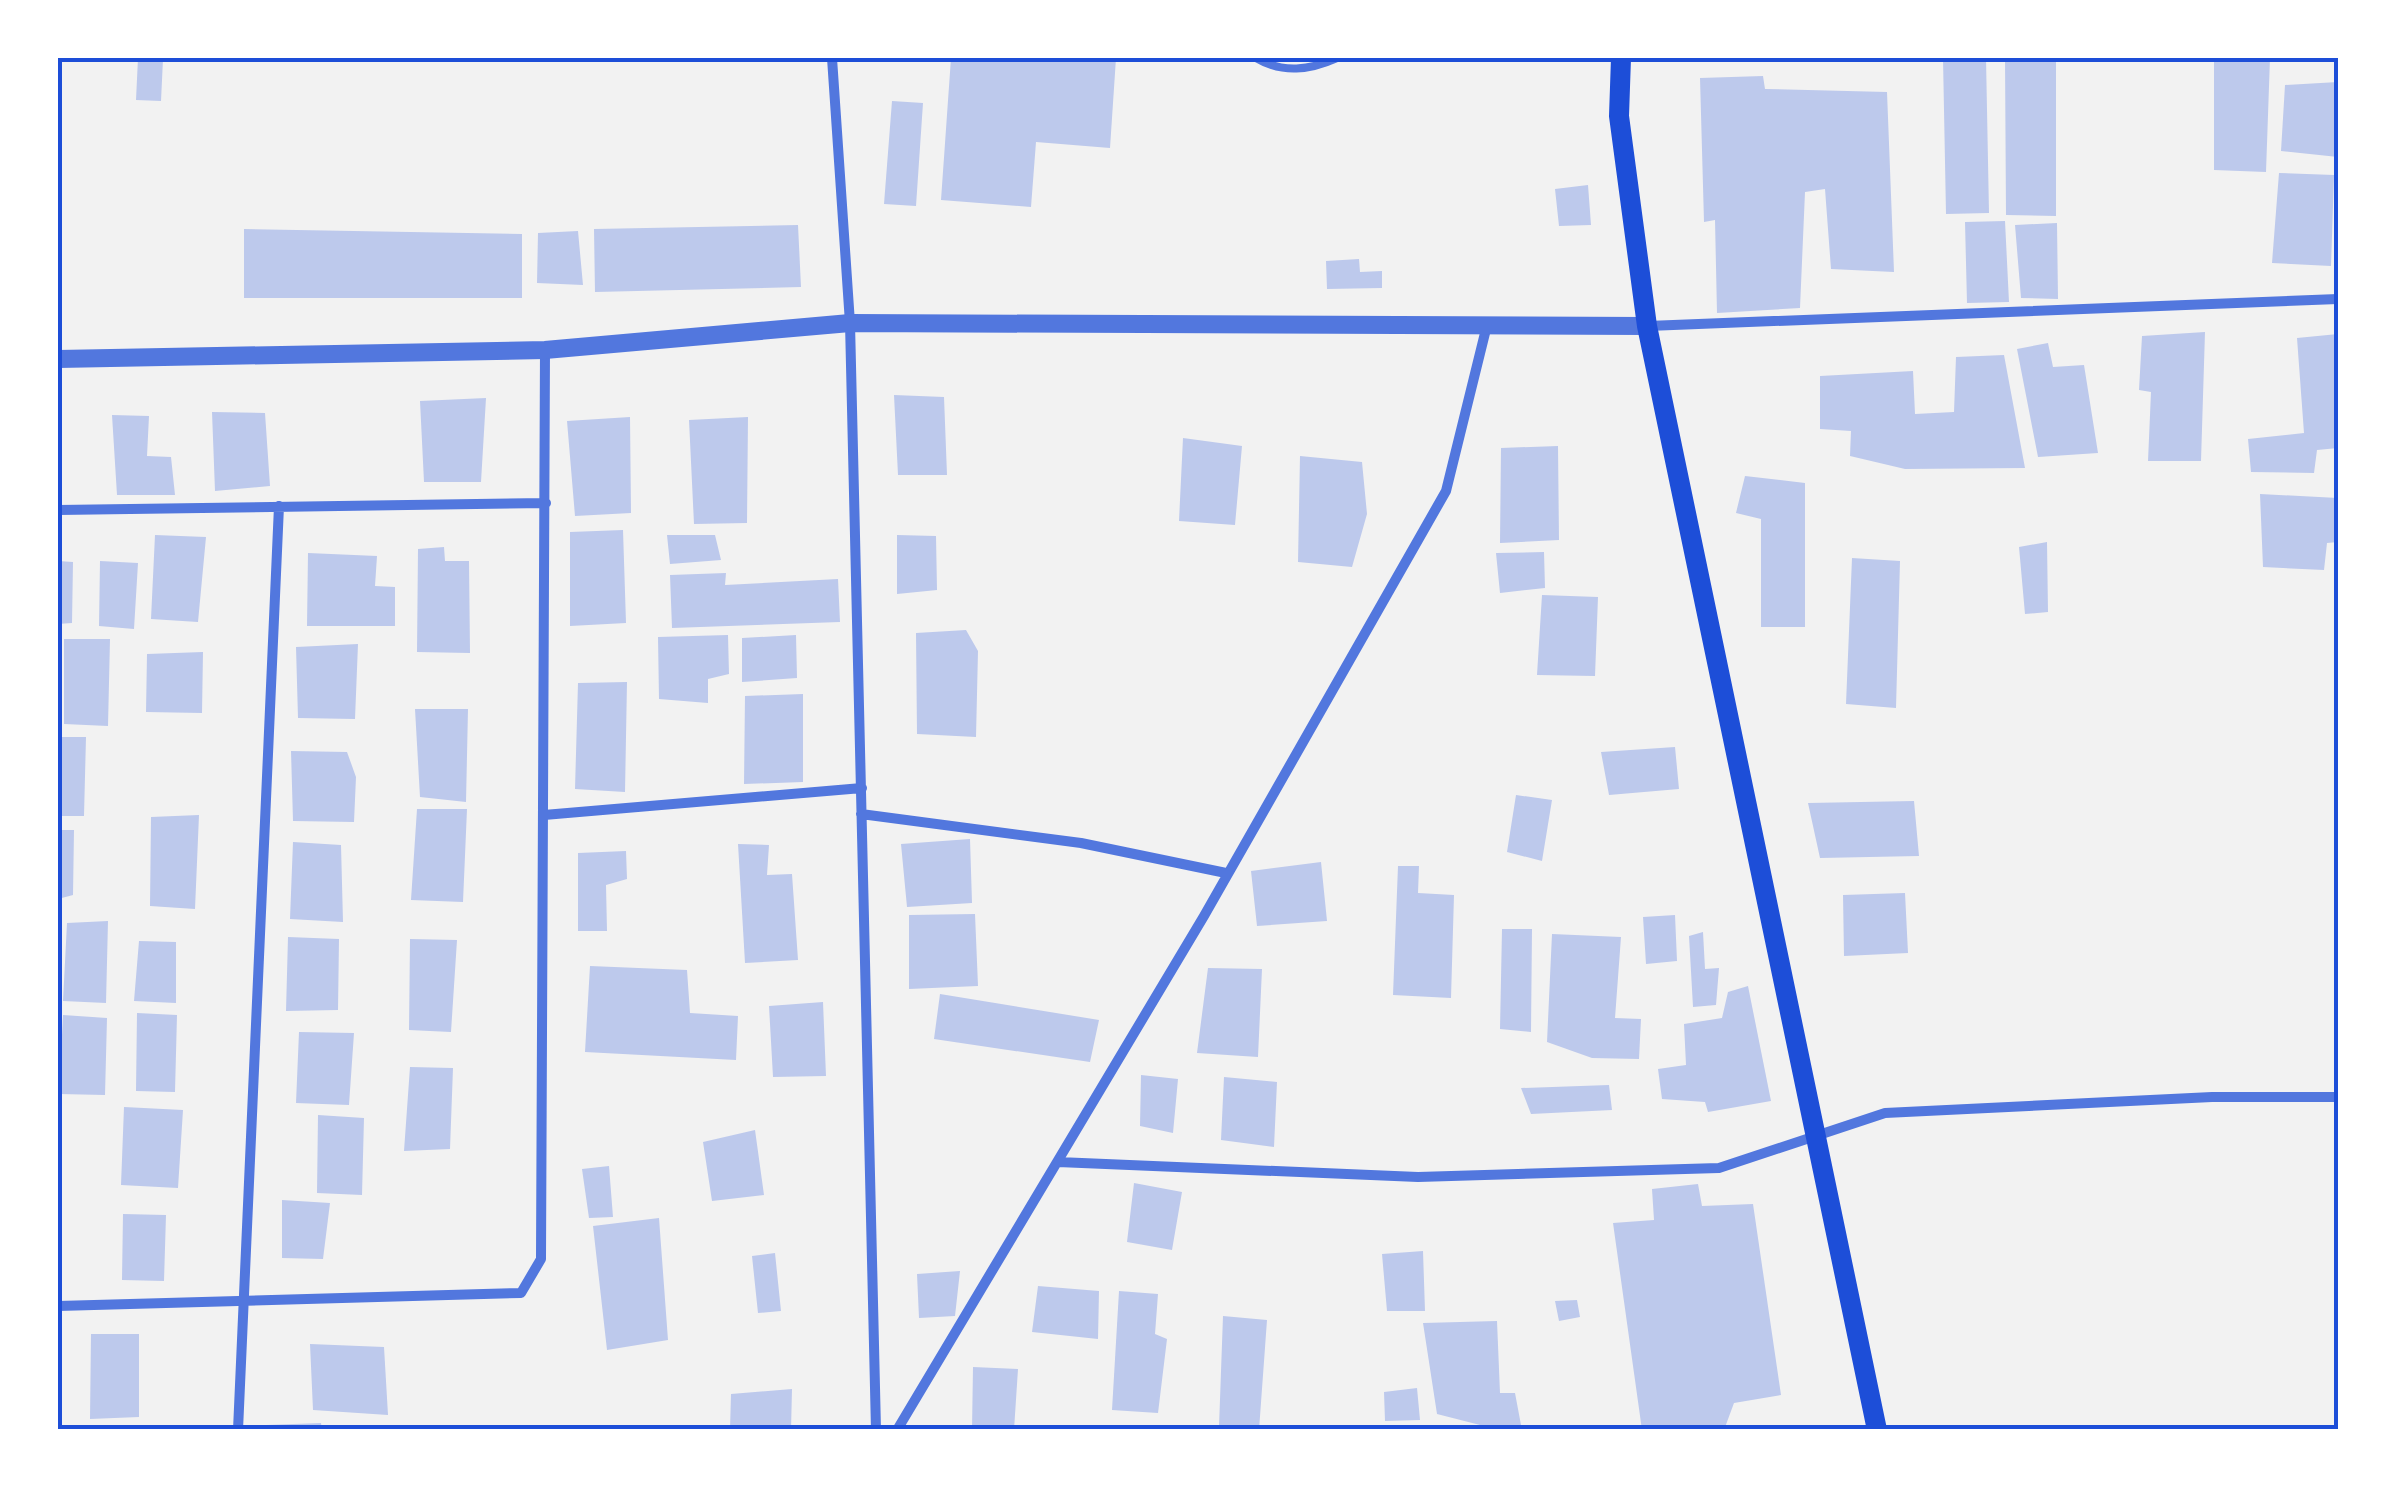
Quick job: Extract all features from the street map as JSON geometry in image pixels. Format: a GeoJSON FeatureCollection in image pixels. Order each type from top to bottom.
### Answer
{"type":"FeatureCollection","features":[{"type":"Feature","properties":{"kind":"main road"},"geometry":{"type":"LineString","coordinates":[[1622,58],[1619,116],[1647,326],[1877,1430]]}},
{"type":"Feature","properties":{"kind":"street"},"geometry":{"type":"LineString","coordinates":[[832,58],[850,323],[876,1430]]}},
{"type":"Feature","properties":{"kind":"street"},"geometry":{"type":"LineString","coordinates":[[58,359],[544,350],[850,323],[1647,326],[2338,299]]}},
{"type":"Feature","properties":{"kind":"street"},"geometry":{"type":"LineString","coordinates":[[897,1430],[1058,1162],[1446,492],[1488,323]]}},
{"type":"Feature","properties":{"kind":"street"},"geometry":{"type":"LineString","coordinates":[[58,1306],[243,1304],[521,1293],[541,1259],[544,350]]}},
{"type":"Feature","properties":{"kind":"street"},"geometry":{"type":"LineString","coordinates":[[58,510],[546,503]]}},
{"type":"Feature","properties":{"kind":"street"},"geometry":{"type":"LineString","coordinates":[[238,1430],[279,506]]}},
{"type":"Feature","properties":{"kind":"street"},"geometry":{"type":"LineString","coordinates":[[544,815],[862,788]]}},
{"type":"Feature","properties":{"kind":"street"},"geometry":{"type":"LineString","coordinates":[[861,814],[1081,843],[1226,872]]}},
{"type":"Feature","properties":{"kind":"street"},"geometry":{"type":"LineString","coordinates":[[1058,1162],[1518,1177],[1734,1166],[1885,1113],[2212,1097],[2338,1096]]}},
{"type":"Feature","properties":{"kind":"lane"},"geometry":{"type":"LineString","coordinates":[[1256,58],[1292,69],[1315,67],[1337,58]]}},
{"type":"Feature","properties":{"kind":"building"},"geometry":{"type":"Polygon","coordinates":[[[138,58],[163,59],[161,101],[136,100],[138,58]]]}},
{"type":"Feature","properties":{"kind":"building"},"geometry":{"type":"Polygon","coordinates":[[[951,58],[1116,58],[1110,148],[1036,142],[1031,207],[941,200],[951,58]]]}},
{"type":"Feature","properties":{"kind":"building"},"geometry":{"type":"Polygon","coordinates":[[[1943,58],[1986,58],[1989,213],[1946,214],[1943,58]]]}},
{"type":"Feature","properties":{"kind":"building"},"geometry":{"type":"Polygon","coordinates":[[[2005,58],[2056,58],[2056,216],[2006,215],[2005,58]]]}},
{"type":"Feature","properties":{"kind":"building"},"geometry":{"type":"Polygon","coordinates":[[[2214,58],[2270,58],[2266,172],[2214,170],[2214,58]]]}},
{"type":"Feature","properties":{"kind":"building"},"geometry":{"type":"Polygon","coordinates":[[[1763,76],[1765,89],[1887,92],[1894,272],[1831,269],[1825,189],[1805,192],[1800,308],[1717,313],[1715,220],[1704,222],[1700,78],[1763,76]]]}},
{"type":"Feature","properties":{"kind":"building"},"geometry":{"type":"Polygon","coordinates":[[[2338,82],[2338,157],[2281,151],[2285,85],[2338,82]]]}},
{"type":"Feature","properties":{"kind":"building"},"geometry":{"type":"Polygon","coordinates":[[[892,101],[923,103],[916,206],[884,204],[892,101]]]}},
{"type":"Feature","properties":{"kind":"building"},"geometry":{"type":"Polygon","coordinates":[[[2279,173],[2334,175],[2331,266],[2272,263],[2279,173]]]}},
{"type":"Feature","properties":{"kind":"building"},"geometry":{"type":"Polygon","coordinates":[[[1588,185],[1591,225],[1559,226],[1555,189],[1588,185]]]}},
{"type":"Feature","properties":{"kind":"building"},"geometry":{"type":"Polygon","coordinates":[[[2005,221],[2009,302],[1967,303],[1965,222],[2005,221]]]}},
{"type":"Feature","properties":{"kind":"building"},"geometry":{"type":"Polygon","coordinates":[[[2057,223],[2058,299],[2021,298],[2015,225],[2057,223]]]}},
{"type":"Feature","properties":{"kind":"building"},"geometry":{"type":"Polygon","coordinates":[[[798,225],[801,287],[595,292],[594,229],[798,225]]]}},
{"type":"Feature","properties":{"kind":"building"},"geometry":{"type":"Polygon","coordinates":[[[244,229],[522,234],[522,298],[244,298],[244,229]]]}},
{"type":"Feature","properties":{"kind":"building"},"geometry":{"type":"Polygon","coordinates":[[[578,231],[583,285],[537,283],[538,233],[578,231]]]}},
{"type":"Feature","properties":{"kind":"building"},"geometry":{"type":"Polygon","coordinates":[[[1359,259],[1360,272],[1382,271],[1382,288],[1327,289],[1326,261],[1359,259]]]}},
{"type":"Feature","properties":{"kind":"building"},"geometry":{"type":"Polygon","coordinates":[[[2205,332],[2201,461],[2148,461],[2151,392],[2139,390],[2142,336],[2205,332]]]}},
{"type":"Feature","properties":{"kind":"building"},"geometry":{"type":"Polygon","coordinates":[[[2338,334],[2338,448],[2317,450],[2314,473],[2251,472],[2248,439],[2304,433],[2297,338],[2338,334]]]}},
{"type":"Feature","properties":{"kind":"building"},"geometry":{"type":"Polygon","coordinates":[[[2048,343],[2053,367],[2084,365],[2098,453],[2038,457],[2017,349],[2048,343]]]}},
{"type":"Feature","properties":{"kind":"building"},"geometry":{"type":"Polygon","coordinates":[[[2004,355],[2025,468],[1905,469],[1850,456],[1851,431],[1820,429],[1820,376],[1913,371],[1915,414],[1954,412],[1956,357],[2004,355]]]}},
{"type":"Feature","properties":{"kind":"building"},"geometry":{"type":"Polygon","coordinates":[[[894,395],[944,397],[947,475],[898,475],[894,395]]]}},
{"type":"Feature","properties":{"kind":"building"},"geometry":{"type":"Polygon","coordinates":[[[486,398],[481,482],[424,482],[420,401],[486,398]]]}},
{"type":"Feature","properties":{"kind":"building"},"geometry":{"type":"Polygon","coordinates":[[[212,412],[265,413],[270,486],[215,491],[212,412]]]}},
{"type":"Feature","properties":{"kind":"building"},"geometry":{"type":"Polygon","coordinates":[[[58,414],[62,414],[62,488],[58,488],[58,414]]]}},
{"type":"Feature","properties":{"kind":"building"},"geometry":{"type":"Polygon","coordinates":[[[112,415],[149,416],[147,456],[171,457],[175,495],[117,495],[112,415]]]}},
{"type":"Feature","properties":{"kind":"building"},"geometry":{"type":"Polygon","coordinates":[[[630,417],[631,513],[575,516],[567,421],[630,417]]]}},
{"type":"Feature","properties":{"kind":"building"},"geometry":{"type":"Polygon","coordinates":[[[748,417],[747,523],[694,524],[689,420],[748,417]]]}},
{"type":"Feature","properties":{"kind":"building"},"geometry":{"type":"Polygon","coordinates":[[[1183,438],[1242,446],[1235,525],[1179,521],[1183,438]]]}},
{"type":"Feature","properties":{"kind":"building"},"geometry":{"type":"Polygon","coordinates":[[[1558,446],[1559,540],[1500,543],[1501,448],[1558,446]]]}},
{"type":"Feature","properties":{"kind":"building"},"geometry":{"type":"Polygon","coordinates":[[[1300,456],[1362,462],[1367,514],[1352,567],[1298,562],[1300,456]]]}},
{"type":"Feature","properties":{"kind":"building"},"geometry":{"type":"Polygon","coordinates":[[[1745,476],[1805,483],[1805,627],[1761,627],[1761,519],[1736,513],[1745,476]]]}},
{"type":"Feature","properties":{"kind":"building"},"geometry":{"type":"Polygon","coordinates":[[[2260,494],[2338,498],[2338,542],[2327,543],[2324,570],[2263,567],[2260,494]]]}},
{"type":"Feature","properties":{"kind":"building"},"geometry":{"type":"Polygon","coordinates":[[[623,530],[626,623],[570,626],[570,532],[623,530]]]}},
{"type":"Feature","properties":{"kind":"building"},"geometry":{"type":"Polygon","coordinates":[[[155,535],[206,537],[198,622],[151,619],[155,535]]]}},
{"type":"Feature","properties":{"kind":"building"},"geometry":{"type":"Polygon","coordinates":[[[667,535],[715,535],[721,560],[670,564],[667,535]]]}},
{"type":"Feature","properties":{"kind":"building"},"geometry":{"type":"Polygon","coordinates":[[[897,535],[936,536],[937,590],[897,594],[897,535]]]}},
{"type":"Feature","properties":{"kind":"building"},"geometry":{"type":"Polygon","coordinates":[[[2047,542],[2048,612],[2025,614],[2019,547],[2047,542]]]}},
{"type":"Feature","properties":{"kind":"building"},"geometry":{"type":"Polygon","coordinates":[[[444,547],[445,561],[469,561],[470,653],[417,652],[418,549],[444,547]]]}},
{"type":"Feature","properties":{"kind":"building"},"geometry":{"type":"Polygon","coordinates":[[[1544,552],[1545,588],[1500,593],[1496,553],[1544,552]]]}},
{"type":"Feature","properties":{"kind":"building"},"geometry":{"type":"Polygon","coordinates":[[[308,553],[377,556],[375,586],[395,587],[395,626],[307,626],[308,553]]]}},
{"type":"Feature","properties":{"kind":"building"},"geometry":{"type":"Polygon","coordinates":[[[1852,558],[1900,561],[1896,708],[1846,704],[1852,558]]]}},
{"type":"Feature","properties":{"kind":"building"},"geometry":{"type":"Polygon","coordinates":[[[58,561],[73,562],[72,623],[58,624],[58,561]]]}},
{"type":"Feature","properties":{"kind":"building"},"geometry":{"type":"Polygon","coordinates":[[[100,561],[138,563],[134,629],[99,626],[100,561]]]}},
{"type":"Feature","properties":{"kind":"building"},"geometry":{"type":"Polygon","coordinates":[[[726,573],[725,585],[838,579],[840,622],[672,628],[670,575],[726,573]]]}},
{"type":"Feature","properties":{"kind":"building"},"geometry":{"type":"Polygon","coordinates":[[[1542,595],[1598,597],[1595,676],[1537,675],[1542,595]]]}},
{"type":"Feature","properties":{"kind":"building"},"geometry":{"type":"Polygon","coordinates":[[[966,630],[978,651],[976,737],[917,734],[916,633],[966,630]]]}},
{"type":"Feature","properties":{"kind":"building"},"geometry":{"type":"Polygon","coordinates":[[[728,635],[729,674],[708,679],[708,703],[659,699],[658,637],[728,635]]]}},
{"type":"Feature","properties":{"kind":"building"},"geometry":{"type":"Polygon","coordinates":[[[796,635],[797,678],[742,682],[742,638],[796,635]]]}},
{"type":"Feature","properties":{"kind":"building"},"geometry":{"type":"Polygon","coordinates":[[[64,639],[110,639],[108,726],[64,724],[64,639]]]}},
{"type":"Feature","properties":{"kind":"building"},"geometry":{"type":"Polygon","coordinates":[[[358,644],[355,719],[298,718],[296,647],[358,644]]]}},
{"type":"Feature","properties":{"kind":"building"},"geometry":{"type":"Polygon","coordinates":[[[203,652],[202,713],[146,712],[147,654],[203,652]]]}},
{"type":"Feature","properties":{"kind":"building"},"geometry":{"type":"Polygon","coordinates":[[[627,682],[625,792],[575,789],[578,683],[627,682]]]}},
{"type":"Feature","properties":{"kind":"building"},"geometry":{"type":"Polygon","coordinates":[[[803,694],[803,782],[744,784],[745,696],[803,694]]]}},
{"type":"Feature","properties":{"kind":"building"},"geometry":{"type":"Polygon","coordinates":[[[415,709],[468,709],[466,802],[420,797],[415,709]]]}},
{"type":"Feature","properties":{"kind":"building"},"geometry":{"type":"Polygon","coordinates":[[[58,737],[86,737],[84,816],[58,816],[58,737]]]}},
{"type":"Feature","properties":{"kind":"building"},"geometry":{"type":"Polygon","coordinates":[[[1675,747],[1679,789],[1609,795],[1601,752],[1675,747]]]}},
{"type":"Feature","properties":{"kind":"building"},"geometry":{"type":"Polygon","coordinates":[[[291,751],[347,752],[356,777],[354,822],[293,821],[291,751]]]}},
{"type":"Feature","properties":{"kind":"building"},"geometry":{"type":"Polygon","coordinates":[[[1516,795],[1552,800],[1542,861],[1507,852],[1516,795]]]}},
{"type":"Feature","properties":{"kind":"building"},"geometry":{"type":"Polygon","coordinates":[[[1914,801],[1919,856],[1820,858],[1808,803],[1914,801]]]}},
{"type":"Feature","properties":{"kind":"building"},"geometry":{"type":"Polygon","coordinates":[[[417,809],[467,809],[463,902],[411,900],[417,809]]]}},
{"type":"Feature","properties":{"kind":"building"},"geometry":{"type":"Polygon","coordinates":[[[199,815],[195,909],[150,906],[151,817],[199,815]]]}},
{"type":"Feature","properties":{"kind":"building"},"geometry":{"type":"Polygon","coordinates":[[[58,830],[74,830],[73,895],[58,899],[58,830]]]}},
{"type":"Feature","properties":{"kind":"building"},"geometry":{"type":"Polygon","coordinates":[[[970,839],[972,903],[907,907],[901,844],[970,839]]]}},
{"type":"Feature","properties":{"kind":"building"},"geometry":{"type":"Polygon","coordinates":[[[293,842],[341,845],[343,922],[290,919],[293,842]]]}},
{"type":"Feature","properties":{"kind":"building"},"geometry":{"type":"Polygon","coordinates":[[[738,844],[769,845],[767,875],[792,874],[798,960],[745,963],[738,844]]]}},
{"type":"Feature","properties":{"kind":"building"},"geometry":{"type":"Polygon","coordinates":[[[626,851],[627,879],[606,885],[607,931],[578,931],[578,853],[626,851]]]}},
{"type":"Feature","properties":{"kind":"building"},"geometry":{"type":"Polygon","coordinates":[[[1321,862],[1327,921],[1257,926],[1251,871],[1321,862]]]}},
{"type":"Feature","properties":{"kind":"building"},"geometry":{"type":"Polygon","coordinates":[[[1398,866],[1419,866],[1418,893],[1454,895],[1451,998],[1393,995],[1398,866]]]}},
{"type":"Feature","properties":{"kind":"building"},"geometry":{"type":"Polygon","coordinates":[[[1905,893],[1908,953],[1844,956],[1843,895],[1905,893]]]}},
{"type":"Feature","properties":{"kind":"building"},"geometry":{"type":"Polygon","coordinates":[[[975,914],[978,986],[909,989],[909,915],[975,914]]]}},
{"type":"Feature","properties":{"kind":"building"},"geometry":{"type":"Polygon","coordinates":[[[1675,915],[1677,961],[1646,964],[1643,917],[1675,915]]]}},
{"type":"Feature","properties":{"kind":"building"},"geometry":{"type":"Polygon","coordinates":[[[108,921],[106,1003],[63,1001],[67,923],[108,921]]]}},
{"type":"Feature","properties":{"kind":"building"},"geometry":{"type":"Polygon","coordinates":[[[1502,929],[1532,929],[1531,1032],[1500,1029],[1502,929]]]}},
{"type":"Feature","properties":{"kind":"building"},"geometry":{"type":"Polygon","coordinates":[[[1703,932],[1705,969],[1719,968],[1716,1005],[1693,1007],[1689,936],[1703,932]]]}},
{"type":"Feature","properties":{"kind":"building"},"geometry":{"type":"Polygon","coordinates":[[[1552,934],[1621,937],[1615,1018],[1641,1019],[1639,1059],[1592,1058],[1547,1042],[1552,934]]]}},
{"type":"Feature","properties":{"kind":"building"},"geometry":{"type":"Polygon","coordinates":[[[288,937],[339,939],[338,1010],[286,1011],[288,937]]]}},
{"type":"Feature","properties":{"kind":"building"},"geometry":{"type":"Polygon","coordinates":[[[410,939],[457,940],[451,1032],[409,1030],[410,939]]]}},
{"type":"Feature","properties":{"kind":"building"},"geometry":{"type":"Polygon","coordinates":[[[139,941],[176,942],[176,1003],[134,1001],[139,941]]]}},
{"type":"Feature","properties":{"kind":"building"},"geometry":{"type":"Polygon","coordinates":[[[590,966],[687,970],[690,1013],[738,1016],[736,1060],[585,1052],[590,966]]]}},
{"type":"Feature","properties":{"kind":"building"},"geometry":{"type":"Polygon","coordinates":[[[1208,968],[1262,969],[1258,1057],[1197,1053],[1208,968]]]}},
{"type":"Feature","properties":{"kind":"building"},"geometry":{"type":"Polygon","coordinates":[[[1748,986],[1771,1101],[1708,1112],[1705,1102],[1662,1099],[1658,1069],[1686,1065],[1684,1024],[1722,1018],[1728,992],[1748,986]]]}},
{"type":"Feature","properties":{"kind":"building"},"geometry":{"type":"Polygon","coordinates":[[[940,994],[1099,1020],[1090,1062],[934,1039],[940,994]]]}},
{"type":"Feature","properties":{"kind":"building"},"geometry":{"type":"Polygon","coordinates":[[[823,1002],[826,1076],[773,1077],[769,1006],[823,1002]]]}},
{"type":"Feature","properties":{"kind":"building"},"geometry":{"type":"Polygon","coordinates":[[[137,1013],[177,1015],[175,1092],[136,1091],[137,1013]]]}},
{"type":"Feature","properties":{"kind":"building"},"geometry":{"type":"Polygon","coordinates":[[[63,1015],[107,1018],[105,1095],[59,1094],[63,1015]]]}},
{"type":"Feature","properties":{"kind":"building"},"geometry":{"type":"Polygon","coordinates":[[[299,1032],[354,1033],[349,1105],[296,1103],[299,1032]]]}},
{"type":"Feature","properties":{"kind":"building"},"geometry":{"type":"Polygon","coordinates":[[[410,1067],[453,1068],[450,1149],[404,1151],[410,1067]]]}},
{"type":"Feature","properties":{"kind":"building"},"geometry":{"type":"Polygon","coordinates":[[[1141,1075],[1178,1079],[1173,1133],[1140,1126],[1141,1075]]]}},
{"type":"Feature","properties":{"kind":"building"},"geometry":{"type":"Polygon","coordinates":[[[1224,1077],[1277,1082],[1274,1147],[1221,1140],[1224,1077]]]}},
{"type":"Feature","properties":{"kind":"building"},"geometry":{"type":"Polygon","coordinates":[[[1609,1085],[1612,1110],[1531,1114],[1521,1088],[1609,1085]]]}},
{"type":"Feature","properties":{"kind":"building"},"geometry":{"type":"Polygon","coordinates":[[[124,1107],[183,1110],[178,1188],[121,1185],[124,1107]]]}},
{"type":"Feature","properties":{"kind":"building"},"geometry":{"type":"Polygon","coordinates":[[[318,1115],[364,1118],[362,1195],[317,1193],[318,1115]]]}},
{"type":"Feature","properties":{"kind":"building"},"geometry":{"type":"Polygon","coordinates":[[[755,1130],[764,1195],[712,1201],[703,1142],[755,1130]]]}},
{"type":"Feature","properties":{"kind":"building"},"geometry":{"type":"Polygon","coordinates":[[[609,1166],[613,1217],[589,1218],[582,1169],[609,1166]]]}},
{"type":"Feature","properties":{"kind":"building"},"geometry":{"type":"Polygon","coordinates":[[[1134,1183],[1182,1192],[1172,1250],[1127,1242],[1134,1183]]]}},
{"type":"Feature","properties":{"kind":"building"},"geometry":{"type":"Polygon","coordinates":[[[1698,1184],[1702,1206],[1753,1204],[1781,1395],[1734,1403],[1724,1430],[1642,1430],[1613,1223],[1654,1220],[1652,1189],[1698,1184]]]}},
{"type":"Feature","properties":{"kind":"building"},"geometry":{"type":"Polygon","coordinates":[[[282,1200],[330,1203],[323,1259],[282,1258],[282,1200]]]}},
{"type":"Feature","properties":{"kind":"building"},"geometry":{"type":"Polygon","coordinates":[[[123,1214],[166,1215],[164,1281],[122,1280],[123,1214]]]}},
{"type":"Feature","properties":{"kind":"building"},"geometry":{"type":"Polygon","coordinates":[[[659,1218],[668,1340],[607,1350],[593,1226],[659,1218]]]}},
{"type":"Feature","properties":{"kind":"building"},"geometry":{"type":"Polygon","coordinates":[[[1423,1251],[1425,1311],[1387,1311],[1382,1254],[1423,1251]]]}},
{"type":"Feature","properties":{"kind":"building"},"geometry":{"type":"Polygon","coordinates":[[[775,1253],[781,1311],[758,1313],[752,1256],[775,1253]]]}},
{"type":"Feature","properties":{"kind":"building"},"geometry":{"type":"Polygon","coordinates":[[[960,1271],[955,1316],[919,1318],[917,1274],[960,1271]]]}},
{"type":"Feature","properties":{"kind":"building"},"geometry":{"type":"Polygon","coordinates":[[[1038,1286],[1099,1291],[1098,1339],[1032,1332],[1038,1286]]]}},
{"type":"Feature","properties":{"kind":"building"},"geometry":{"type":"Polygon","coordinates":[[[1119,1291],[1158,1294],[1155,1334],[1167,1339],[1158,1413],[1112,1410],[1119,1291]]]}},
{"type":"Feature","properties":{"kind":"building"},"geometry":{"type":"Polygon","coordinates":[[[1577,1300],[1580,1317],[1559,1321],[1555,1301],[1577,1300]]]}},
{"type":"Feature","properties":{"kind":"building"},"geometry":{"type":"Polygon","coordinates":[[[1223,1316],[1267,1320],[1259,1430],[1219,1427],[1223,1316]]]}},
{"type":"Feature","properties":{"kind":"building"},"geometry":{"type":"Polygon","coordinates":[[[1497,1321],[1500,1393],[1515,1393],[1521,1425],[1484,1426],[1437,1414],[1423,1323],[1497,1321]]]}},
{"type":"Feature","properties":{"kind":"building"},"geometry":{"type":"Polygon","coordinates":[[[91,1334],[139,1334],[139,1417],[90,1419],[91,1334]]]}},
{"type":"Feature","properties":{"kind":"building"},"geometry":{"type":"Polygon","coordinates":[[[310,1344],[384,1347],[388,1415],[313,1410],[310,1344]]]}},
{"type":"Feature","properties":{"kind":"building"},"geometry":{"type":"Polygon","coordinates":[[[973,1367],[1018,1369],[1014,1430],[972,1430],[973,1367]]]}},
{"type":"Feature","properties":{"kind":"building"},"geometry":{"type":"Polygon","coordinates":[[[1417,1388],[1420,1420],[1385,1421],[1384,1392],[1417,1388]]]}},
{"type":"Feature","properties":{"kind":"building"},"geometry":{"type":"Polygon","coordinates":[[[792,1389],[791,1430],[730,1430],[731,1394],[792,1389]]]}},
{"type":"Feature","properties":{"kind":"building"},"geometry":{"type":"Polygon","coordinates":[[[321,1423],[322,1430],[267,1430],[266,1425],[321,1423]]]}}]}
